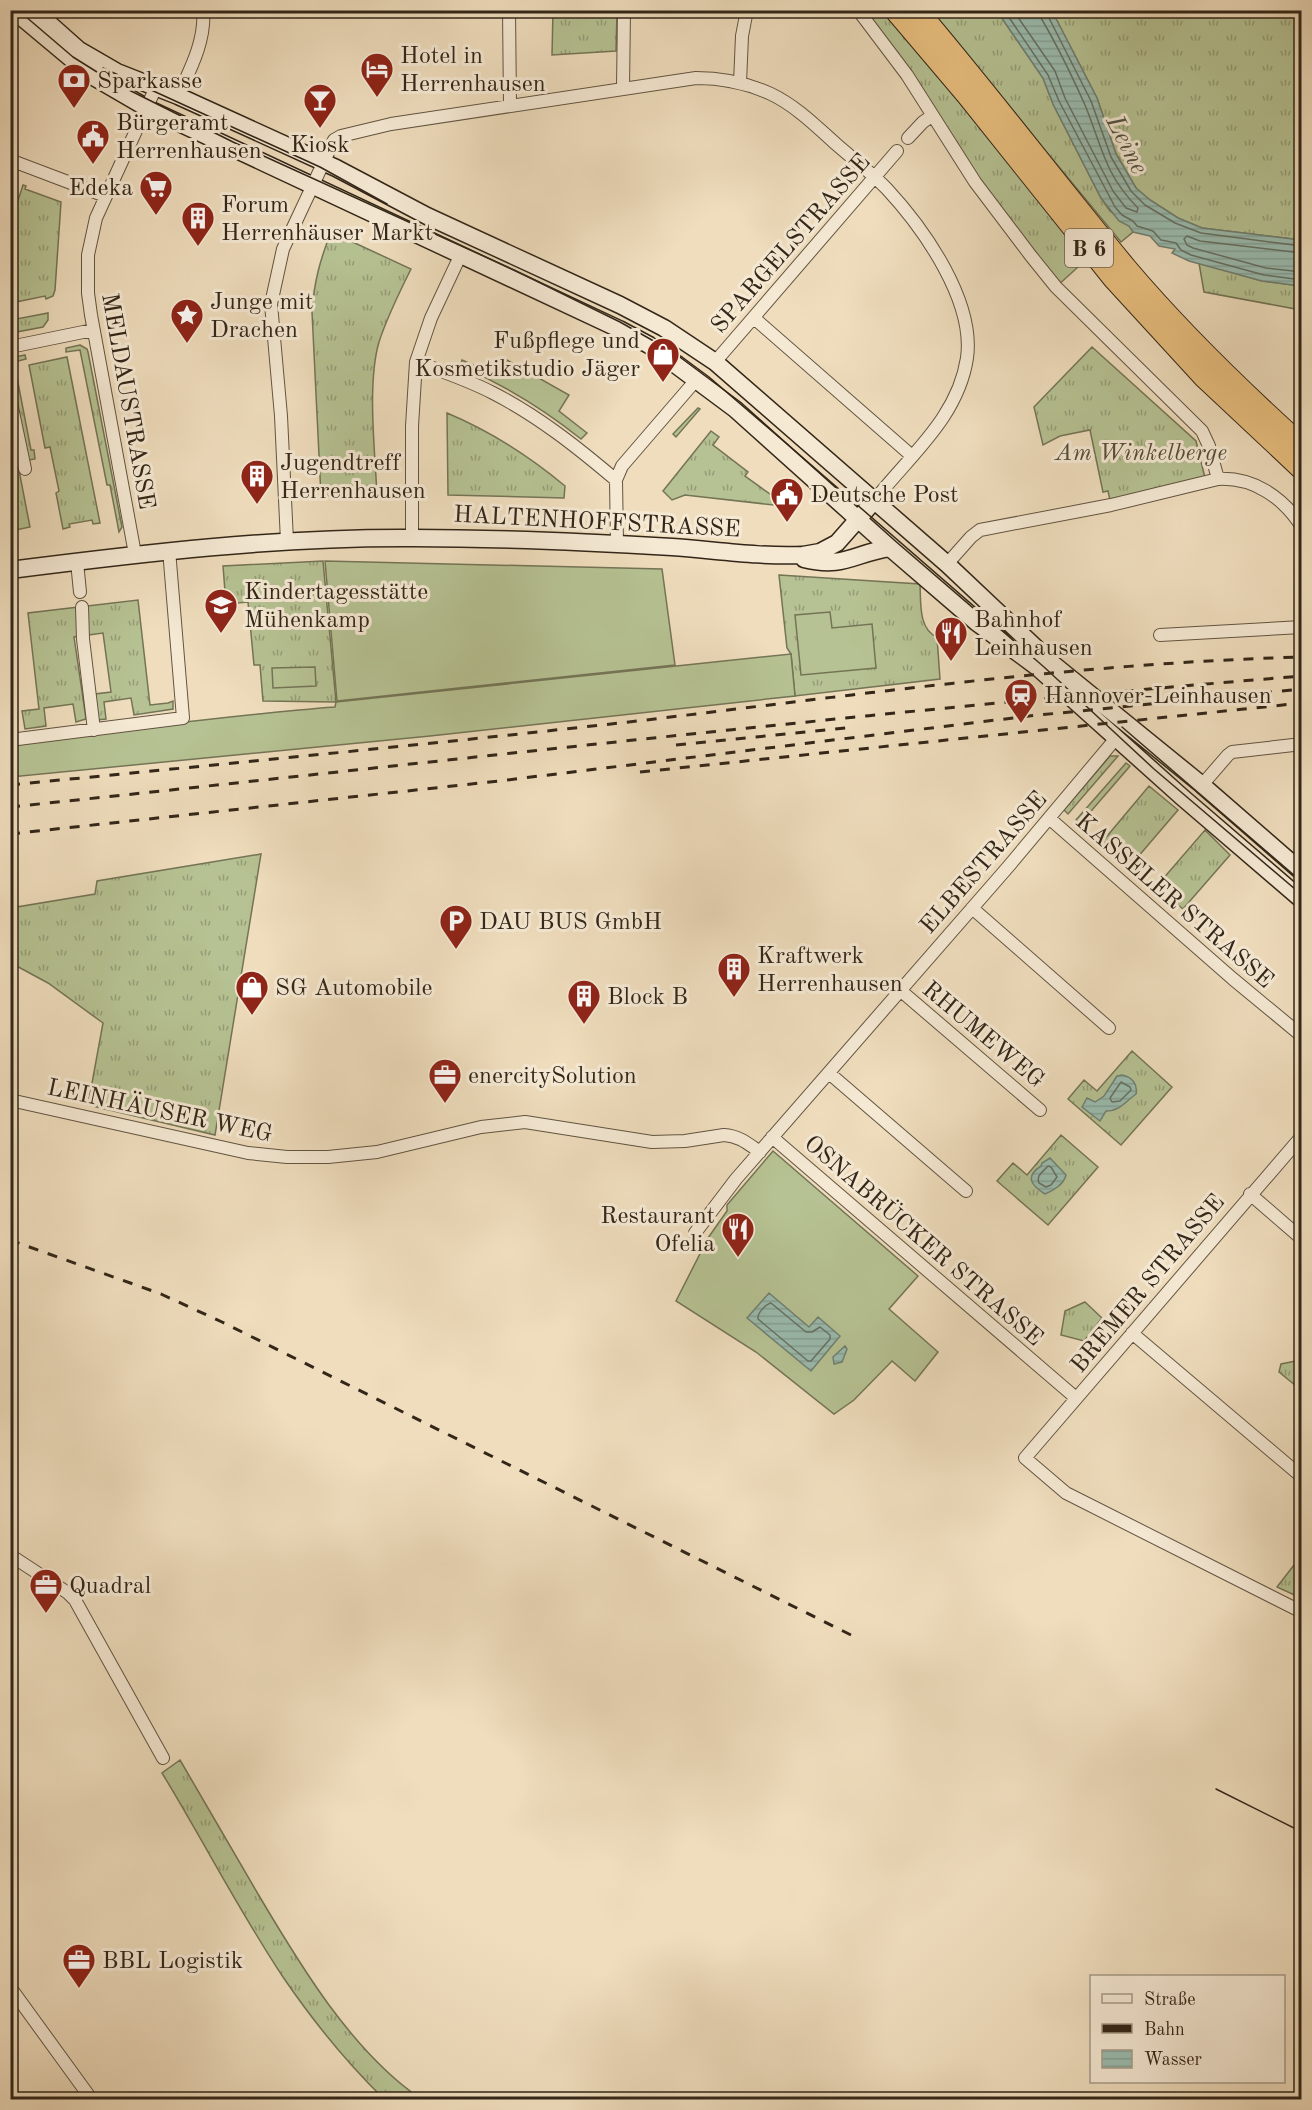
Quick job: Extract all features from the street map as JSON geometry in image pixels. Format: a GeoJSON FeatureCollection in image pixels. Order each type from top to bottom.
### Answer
{"type":"FeatureCollection","features":[{"type":"Feature","properties":{"kind":"highway","name":"B 6"},"geometry":{"type":"LineString","coordinates":[[895,10],[1144,313],[1203,376],[1302,469]]}},
{"type":"Feature","properties":{"kind":"highway","name":"B 6"},"geometry":{"type":"LineString","coordinates":[[917,10],[1163,309],[1215,364],[1302,446]]}},
{"type":"Feature","properties":{"kind":"street"},"geometry":{"type":"LineString","coordinates":[[12,10],[92,76],[147,108],[619,328],[649,345],[735,409],[890,548],[976,622],[1037,667],[1182,797],[1302,900]]}},
{"type":"Feature","properties":{"kind":"street"},"geometry":{"type":"LineString","coordinates":[[34,10],[79,50],[117,72],[178,96],[323,162],[427,216],[638,314],[664,328],[715,362],[947,564],[993,605],[1026,639],[1202,785],[1302,872]]}},
{"type":"Feature","properties":{"kind":"street"},"geometry":{"type":"LineString","coordinates":[[178,96],[194,62],[202,29],[203,10]]}},
{"type":"Feature","properties":{"kind":"street"},"geometry":{"type":"LineString","coordinates":[[509,10],[510,105]]}},
{"type":"Feature","properties":{"kind":"street"},"geometry":{"type":"LineString","coordinates":[[623,88],[624,10]]}},
{"type":"Feature","properties":{"kind":"street"},"geometry":{"type":"LineString","coordinates":[[740,83],[742,36],[747,10]]}},
{"type":"Feature","properties":{"kind":"street"},"geometry":{"type":"LineString","coordinates":[[858,10],[907,75],[1000,217],[1056,286],[1202,431],[1209,446],[1218,479]]}},
{"type":"Feature","properties":{"kind":"street"},"geometry":{"type":"LineString","coordinates":[[287,541],[281,416],[270,311],[283,249],[334,140],[341,136],[391,124],[696,78],[718,78],[740,83],[772,95],[799,111],[886,187],[907,213],[946,272],[960,303],[967,335],[965,367],[955,400],[943,420],[874,501]]}},
{"type":"Feature","properties":{"kind":"street","name":"MELDAUSTRASSE"},"geometry":{"type":"LineString","coordinates":[[135,554],[93,330],[88,293],[88,255],[96,218],[156,87]]}},
{"type":"Feature","properties":{"kind":"street"},"geometry":{"type":"LineString","coordinates":[[908,138],[932,116]]}},
{"type":"Feature","properties":{"kind":"street","name":"SPARGELSTRASSE"},"geometry":{"type":"LineString","coordinates":[[715,362],[897,151]]}},
{"type":"Feature","properties":{"kind":"street"},"geometry":{"type":"LineString","coordinates":[[10,160],[105,196]]}},
{"type":"Feature","properties":{"kind":"street"},"geometry":{"type":"LineString","coordinates":[[412,537],[412,426],[416,362],[431,318],[461,254]]}},
{"type":"Feature","properties":{"kind":"street"},"geometry":{"type":"LineString","coordinates":[[754,318],[912,456]]}},
{"type":"Feature","properties":{"kind":"street"},"geometry":{"type":"LineString","coordinates":[[10,347],[93,330]]}},
{"type":"Feature","properties":{"kind":"street"},"geometry":{"type":"LineString","coordinates":[[416,362],[491,392],[533,416],[571,442],[616,480]]}},
{"type":"Feature","properties":{"kind":"street"},"geometry":{"type":"LineString","coordinates":[[617,544],[616,480],[622,466],[696,380]]}},
{"type":"Feature","properties":{"kind":"street"},"geometry":{"type":"LineString","coordinates":[[10,398],[25,469]]}},
{"type":"Feature","properties":{"kind":"street"},"geometry":{"type":"LineString","coordinates":[[947,564],[980,530],[1101,507],[1218,479],[1245,481],[1263,489],[1276,498],[1302,527]]}},
{"type":"Feature","properties":{"kind":"street","name":"HALTENHOFFSTRASSE"},"geometry":{"type":"LineString","coordinates":[[10,570],[169,550],[287,541],[412,537],[617,544],[793,556],[830,548],[874,501]]}},
{"type":"Feature","properties":{"kind":"street"},"geometry":{"type":"LineString","coordinates":[[793,556],[832,563],[890,548]]}},
{"type":"Feature","properties":{"kind":"street"},"geometry":{"type":"LineString","coordinates":[[10,740],[183,718],[169,550]]}},
{"type":"Feature","properties":{"kind":"street"},"geometry":{"type":"LineString","coordinates":[[77,562],[80,592]]}},
{"type":"Feature","properties":{"kind":"street"},"geometry":{"type":"LineString","coordinates":[[82,607],[83,639],[94,730]]}},
{"type":"Feature","properties":{"kind":"street"},"geometry":{"type":"LineString","coordinates":[[1160,635],[1302,627]]}},
{"type":"Feature","properties":{"kind":"street","name":"ELBESTRASSE"},"geometry":{"type":"LineString","coordinates":[[695,1233],[772,1137],[972,908],[1117,737]]}},
{"type":"Feature","properties":{"kind":"street"},"geometry":{"type":"LineString","coordinates":[[1202,785],[1232,752],[1302,744]]}},
{"type":"Feature","properties":{"kind":"street","name":"KASSELER STRASSE"},"geometry":{"type":"LineString","coordinates":[[1049,818],[1233,979],[1302,1036]]}},
{"type":"Feature","properties":{"kind":"street"},"geometry":{"type":"LineString","coordinates":[[972,908],[1109,1028]]}},
{"type":"Feature","properties":{"kind":"street","name":"RHUMEWEG"},"geometry":{"type":"LineString","coordinates":[[900,990],[1040,1110]]}},
{"type":"Feature","properties":{"kind":"street"},"geometry":{"type":"LineString","coordinates":[[829,1073],[966,1191]]}},
{"type":"Feature","properties":{"kind":"street","name":"LEINHÄUSER WEG"},"geometry":{"type":"LineString","coordinates":[[10,1100],[248,1153],[287,1157],[328,1157],[376,1152],[481,1127],[525,1122],[668,1143],[733,1136],[742,1138],[760,1152]]}},
{"type":"Feature","properties":{"kind":"street","name":"BREMER STRASSE"},"geometry":{"type":"LineString","coordinates":[[1302,1136],[1025,1458],[1066,1493],[1302,1612]]}},
{"type":"Feature","properties":{"kind":"street","name":"OSNABRÜCKER STRASSE"},"geometry":{"type":"LineString","coordinates":[[772,1137],[1076,1398]]}},
{"type":"Feature","properties":{"kind":"street"},"geometry":{"type":"LineString","coordinates":[[1250,1194],[1302,1239]]}},
{"type":"Feature","properties":{"kind":"street"},"geometry":{"type":"LineString","coordinates":[[1132,1333],[1302,1478]]}},
{"type":"Feature","properties":{"kind":"street"},"geometry":{"type":"LineString","coordinates":[[10,1555],[75,1600],[164,1758]]}},
{"type":"Feature","properties":{"kind":"street"},"geometry":{"type":"LineString","coordinates":[[10,1986],[92,2100]]}},
{"type":"Feature","properties":{"kind":"green space"},"geometry":{"type":"Polygon","coordinates":[[[553,11],[617,11],[616,51],[552,55],[553,11]]]}},
{"type":"Feature","properties":{"kind":"green space"},"geometry":{"type":"Polygon","coordinates":[[[858,11],[887,11],[1088,258],[1056,287],[858,11]]]}},
{"type":"Feature","properties":{"kind":"green space"},"geometry":{"type":"Polygon","coordinates":[[[930,11],[997,11],[1043,78],[1053,104],[1101,198],[1110,211],[1130,226],[1133,232],[1121,242],[930,11]]]}},
{"type":"Feature","properties":{"kind":"green space"},"geometry":{"type":"Polygon","coordinates":[[[1052,11],[1301,11],[1301,240],[1202,228],[1178,218],[1136,188],[1116,154],[1097,98],[1052,11]]]}},
{"type":"Feature","properties":{"kind":"green space"},"geometry":{"type":"Polygon","coordinates":[[[23,185],[26,186],[25,189],[61,202],[55,290],[53,296],[46,299],[45,296],[11,303],[11,222],[23,185]]]}},
{"type":"Feature","properties":{"kind":"green space"},"geometry":{"type":"Polygon","coordinates":[[[331,232],[411,269],[386,323],[375,359],[373,417],[377,495],[321,496],[312,312],[318,271],[331,232]]]}},
{"type":"Feature","properties":{"kind":"green space"},"geometry":{"type":"Polygon","coordinates":[[[1199,263],[1262,281],[1301,286],[1301,310],[1204,292],[1199,263]]]}},
{"type":"Feature","properties":{"kind":"green space"},"geometry":{"type":"Polygon","coordinates":[[[48,313],[48,320],[43,327],[11,333],[11,320],[48,313]]]}},
{"type":"Feature","properties":{"kind":"green space"},"geometry":{"type":"Polygon","coordinates":[[[80,345],[88,352],[122,527],[119,532],[110,485],[107,485],[80,350],[66,352],[66,348],[80,345]]]}},
{"type":"Feature","properties":{"kind":"green space","name":"Am Winkelberge"},"geometry":{"type":"Polygon","coordinates":[[[1092,347],[1196,441],[1206,482],[1111,505],[1108,491],[1103,492],[1090,430],[1060,436],[1043,445],[1034,407],[1092,347]]]}},
{"type":"Feature","properties":{"kind":"green space"},"geometry":{"type":"Polygon","coordinates":[[[25,355],[26,359],[14,362],[31,450],[34,450],[35,459],[29,460],[24,454],[11,388],[10,358],[25,355]]]}},
{"type":"Feature","properties":{"kind":"green space"},"geometry":{"type":"Polygon","coordinates":[[[67,357],[100,523],[93,524],[92,520],[69,524],[70,527],[63,529],[56,493],[59,491],[50,447],[45,448],[29,365],[67,357]]]}},
{"type":"Feature","properties":{"kind":"green space"},"geometry":{"type":"Polygon","coordinates":[[[462,360],[499,377],[507,360],[569,395],[559,411],[587,433],[581,439],[525,399],[463,367],[462,360]]]}},
{"type":"Feature","properties":{"kind":"green space"},"geometry":{"type":"Polygon","coordinates":[[[698,408],[700,409],[676,437],[673,434],[698,408]]]}},
{"type":"Feature","properties":{"kind":"green space"},"geometry":{"type":"Polygon","coordinates":[[[447,413],[494,436],[537,464],[565,486],[564,498],[448,495],[447,413]]]}},
{"type":"Feature","properties":{"kind":"green space"},"geometry":{"type":"Polygon","coordinates":[[[10,424],[30,527],[11,531],[10,531],[10,424]]]}},
{"type":"Feature","properties":{"kind":"green space"},"geometry":{"type":"Polygon","coordinates":[[[711,431],[719,437],[713,445],[748,472],[745,476],[774,497],[774,505],[685,495],[672,500],[663,491],[711,431]]]}},
{"type":"Feature","properties":{"kind":"green space"},"geometry":{"type":"Polygon","coordinates":[[[323,561],[336,702],[263,701],[260,665],[254,665],[248,602],[226,604],[223,566],[323,561]]]}},
{"type":"Feature","properties":{"kind":"green space"},"geometry":{"type":"Polygon","coordinates":[[[325,561],[662,569],[675,665],[337,701],[325,561]]]}},
{"type":"Feature","properties":{"kind":"green space"},"geometry":{"type":"Polygon","coordinates":[[[779,575],[920,584],[921,607],[926,628],[937,637],[940,679],[795,696],[779,575]]]}},
{"type":"Feature","properties":{"kind":"green space"},"geometry":{"type":"Polygon","coordinates":[[[138,600],[150,705],[173,701],[173,709],[134,715],[131,698],[104,702],[106,719],[97,720],[95,694],[111,692],[103,633],[74,637],[86,719],[76,722],[73,704],[44,708],[46,726],[25,729],[22,711],[39,709],[28,613],[138,600]]]}},
{"type":"Feature","properties":{"kind":"green space"},"geometry":{"type":"Polygon","coordinates":[[[830,612],[832,628],[872,624],[876,668],[801,675],[795,615],[830,612]]]}},
{"type":"Feature","properties":{"kind":"green space"},"geometry":{"type":"Polygon","coordinates":[[[791,654],[795,696],[430,736],[11,777],[11,740],[335,707],[336,702],[791,654]]]}},
{"type":"Feature","properties":{"kind":"green space"},"geometry":{"type":"Polygon","coordinates":[[[315,667],[316,686],[273,688],[272,668],[315,667]]]}},
{"type":"Feature","properties":{"kind":"green space"},"geometry":{"type":"Polygon","coordinates":[[[1110,756],[1118,756],[1068,814],[1064,810],[1110,756]]]}},
{"type":"Feature","properties":{"kind":"green space"},"geometry":{"type":"Polygon","coordinates":[[[1126,763],[1130,766],[1080,824],[1076,820],[1126,763]]]}},
{"type":"Feature","properties":{"kind":"green space"},"geometry":{"type":"Polygon","coordinates":[[[1149,786],[1178,810],[1131,865],[1103,841],[1149,786]]]}},
{"type":"Feature","properties":{"kind":"green space"},"geometry":{"type":"Polygon","coordinates":[[[1205,830],[1230,855],[1183,909],[1156,887],[1205,830]]]}},
{"type":"Feature","properties":{"kind":"green space"},"geometry":{"type":"Polygon","coordinates":[[[261,854],[215,1135],[88,1105],[103,1023],[48,983],[11,963],[11,908],[95,894],[97,881],[261,854]]]}},
{"type":"Feature","properties":{"kind":"green space"},"geometry":{"type":"Polygon","coordinates":[[[1132,1051],[1172,1087],[1121,1145],[1068,1099],[1084,1080],[1097,1091],[1132,1051]]]}},
{"type":"Feature","properties":{"kind":"green space"},"geometry":{"type":"Polygon","coordinates":[[[1061,1135],[1098,1167],[1048,1225],[997,1181],[1013,1163],[1027,1175],[1061,1135]]]}},
{"type":"Feature","properties":{"kind":"green space"},"geometry":{"type":"Polygon","coordinates":[[[773,1151],[918,1276],[889,1309],[938,1352],[915,1381],[892,1361],[854,1400],[834,1414],[756,1352],[676,1301],[708,1238],[727,1211],[727,1205],[773,1151]]]}},
{"type":"Feature","properties":{"kind":"green space"},"geometry":{"type":"Polygon","coordinates":[[[1085,1302],[1102,1318],[1084,1341],[1061,1335],[1065,1311],[1085,1302]]]}},
{"type":"Feature","properties":{"kind":"green space"},"geometry":{"type":"Polygon","coordinates":[[[1302,1360],[1301,1390],[1279,1372],[1281,1364],[1302,1360]]]}},
{"type":"Feature","properties":{"kind":"green space"},"geometry":{"type":"Polygon","coordinates":[[[1301,1556],[1301,1598],[1277,1587],[1301,1556]]]}},
{"type":"Feature","properties":{"kind":"green space"},"geometry":{"type":"Polygon","coordinates":[[[180,1760],[274,1921],[329,2006],[372,2057],[396,2080],[421,2099],[384,2099],[343,2056],[294,1993],[251,1927],[162,1773],[180,1760]]]}},
{"type":"Feature","properties":{"kind":"water"},"geometry":{"type":"Polygon","coordinates":[[[997,11],[1052,11],[1097,98],[1116,154],[1136,188],[1178,218],[1202,228],[1301,240],[1301,286],[1262,281],[1189,261],[1172,253],[1175,249],[1159,246],[1150,236],[1133,232],[1129,226],[1119,221],[1101,198],[1053,104],[1043,78],[997,11]]]}},
{"type":"Feature","properties":{"kind":"water"},"geometry":{"type":"Polygon","coordinates":[[[1122,1075],[1134,1081],[1136,1094],[1122,1106],[1106,1111],[1100,1121],[1082,1107],[1087,1098],[1095,1102],[1104,1096],[1117,1076],[1122,1075]]]}},
{"type":"Feature","properties":{"kind":"water"},"geometry":{"type":"Polygon","coordinates":[[[1050,1158],[1066,1175],[1058,1187],[1045,1194],[1036,1188],[1031,1178],[1042,1163],[1050,1158]]]}},
{"type":"Feature","properties":{"kind":"water"},"geometry":{"type":"Polygon","coordinates":[[[769,1293],[809,1327],[818,1317],[840,1336],[811,1371],[747,1318],[769,1293]]]}},
{"type":"Feature","properties":{"kind":"water"},"geometry":{"type":"Polygon","coordinates":[[[845,1346],[847,1349],[842,1362],[834,1364],[833,1357],[845,1346]]]}},
{"type":"Feature","properties":{"kind":"tram line"},"geometry":{"type":"LineString","coordinates":[[18,10],[73,57],[113,82],[233,142],[514,270],[620,322],[682,357],[709,377],[1044,667],[1154,769],[1302,895]]}},
{"type":"Feature","properties":{"kind":"tram line"},"geometry":{"type":"LineString","coordinates":[[103,68],[320,167],[387,204]]}},
{"type":"Feature","properties":{"kind":"tram line"},"geometry":{"type":"LineString","coordinates":[[1122,727],[1302,882]]}},
{"type":"Feature","properties":{"kind":"tram line"},"geometry":{"type":"LineString","coordinates":[[1216,1789],[1302,1832]]}},
{"type":"Feature","properties":{"kind":"railway"},"geometry":{"type":"LineString","coordinates":[[10,785],[567,729],[973,681],[1137,666],[1302,657]]}},
{"type":"Feature","properties":{"kind":"railway"},"geometry":{"type":"LineString","coordinates":[[10,807],[817,721],[1302,676]]}},
{"type":"Feature","properties":{"kind":"railway"},"geometry":{"type":"LineString","coordinates":[[10,834],[499,781],[1029,716],[1302,689]]}},
{"type":"Feature","properties":{"kind":"railway"},"geometry":{"type":"LineString","coordinates":[[640,772],[1302,703]]}},
{"type":"Feature","properties":{"kind":"railway"},"geometry":{"type":"LineString","coordinates":[[676,745],[855,727]]}},
{"type":"Feature","properties":{"kind":"railway"},"geometry":{"type":"LineString","coordinates":[[10,1240],[161,1294],[222,1322],[851,1635]]}},
{"type":"Feature","properties":{"kind":"place","name":"Hotel in Herrenhausen"},"geometry":{"type":"Point","coordinates":[377,98]}},
{"type":"Feature","properties":{"kind":"place","name":"Sparkasse"},"geometry":{"type":"Point","coordinates":[74,109]}},
{"type":"Feature","properties":{"kind":"place","name":"Kiosk"},"geometry":{"type":"Point","coordinates":[320,129]}},
{"type":"Feature","properties":{"kind":"place","name":"Bürgeramt Herrenhausen"},"geometry":{"type":"Point","coordinates":[93,165]}},
{"type":"Feature","properties":{"kind":"place","name":"Edeka"},"geometry":{"type":"Point","coordinates":[156,216]}},
{"type":"Feature","properties":{"kind":"place","name":"Forum Herrenhäuser Markt"},"geometry":{"type":"Point","coordinates":[198,247]}},
{"type":"Feature","properties":{"kind":"place","name":"Junge mit Drachen"},"geometry":{"type":"Point","coordinates":[187,344]}},
{"type":"Feature","properties":{"kind":"place","name":"Fußpflege und Kosmetikstudio Jäger"},"geometry":{"type":"Point","coordinates":[663,383]}},
{"type":"Feature","properties":{"kind":"place","name":"Jugendtreff Herrenhausen"},"geometry":{"type":"Point","coordinates":[257,505]}},
{"type":"Feature","properties":{"kind":"place","name":"Deutsche Post"},"geometry":{"type":"Point","coordinates":[787,523]}},
{"type":"Feature","properties":{"kind":"place","name":"Kindertagesstätte Mühenkamp"},"geometry":{"type":"Point","coordinates":[221,634]}},
{"type":"Feature","properties":{"kind":"place","name":"Bahnhof Leinhausen"},"geometry":{"type":"Point","coordinates":[951,662]}},
{"type":"Feature","properties":{"kind":"place","name":"Hannover-Leinhausen"},"geometry":{"type":"Point","coordinates":[1021,724]}},
{"type":"Feature","properties":{"kind":"place","name":"DAU BUS GmbH"},"geometry":{"type":"Point","coordinates":[456,950]}},
{"type":"Feature","properties":{"kind":"place","name":"Kraftwerk Herrenhausen"},"geometry":{"type":"Point","coordinates":[734,998]}},
{"type":"Feature","properties":{"kind":"place","name":"SG Automobile"},"geometry":{"type":"Point","coordinates":[252,1016]}},
{"type":"Feature","properties":{"kind":"place","name":"Block B"},"geometry":{"type":"Point","coordinates":[584,1025]}},
{"type":"Feature","properties":{"kind":"place","name":"enercitySolution"},"geometry":{"type":"Point","coordinates":[445,1104]}},
{"type":"Feature","properties":{"kind":"place","name":"Restaurant Ofelia"},"geometry":{"type":"Point","coordinates":[738,1258]}},
{"type":"Feature","properties":{"kind":"place","name":"Quadral"},"geometry":{"type":"Point","coordinates":[46,1614]}},
{"type":"Feature","properties":{"kind":"place","name":"BBL Logistik"},"geometry":{"type":"Point","coordinates":[79,1989]}},
{"type":"Feature","properties":{"kind":"water label","name":"Leine"},"geometry":{"type":"Point","coordinates":[1128,144]}}]}
